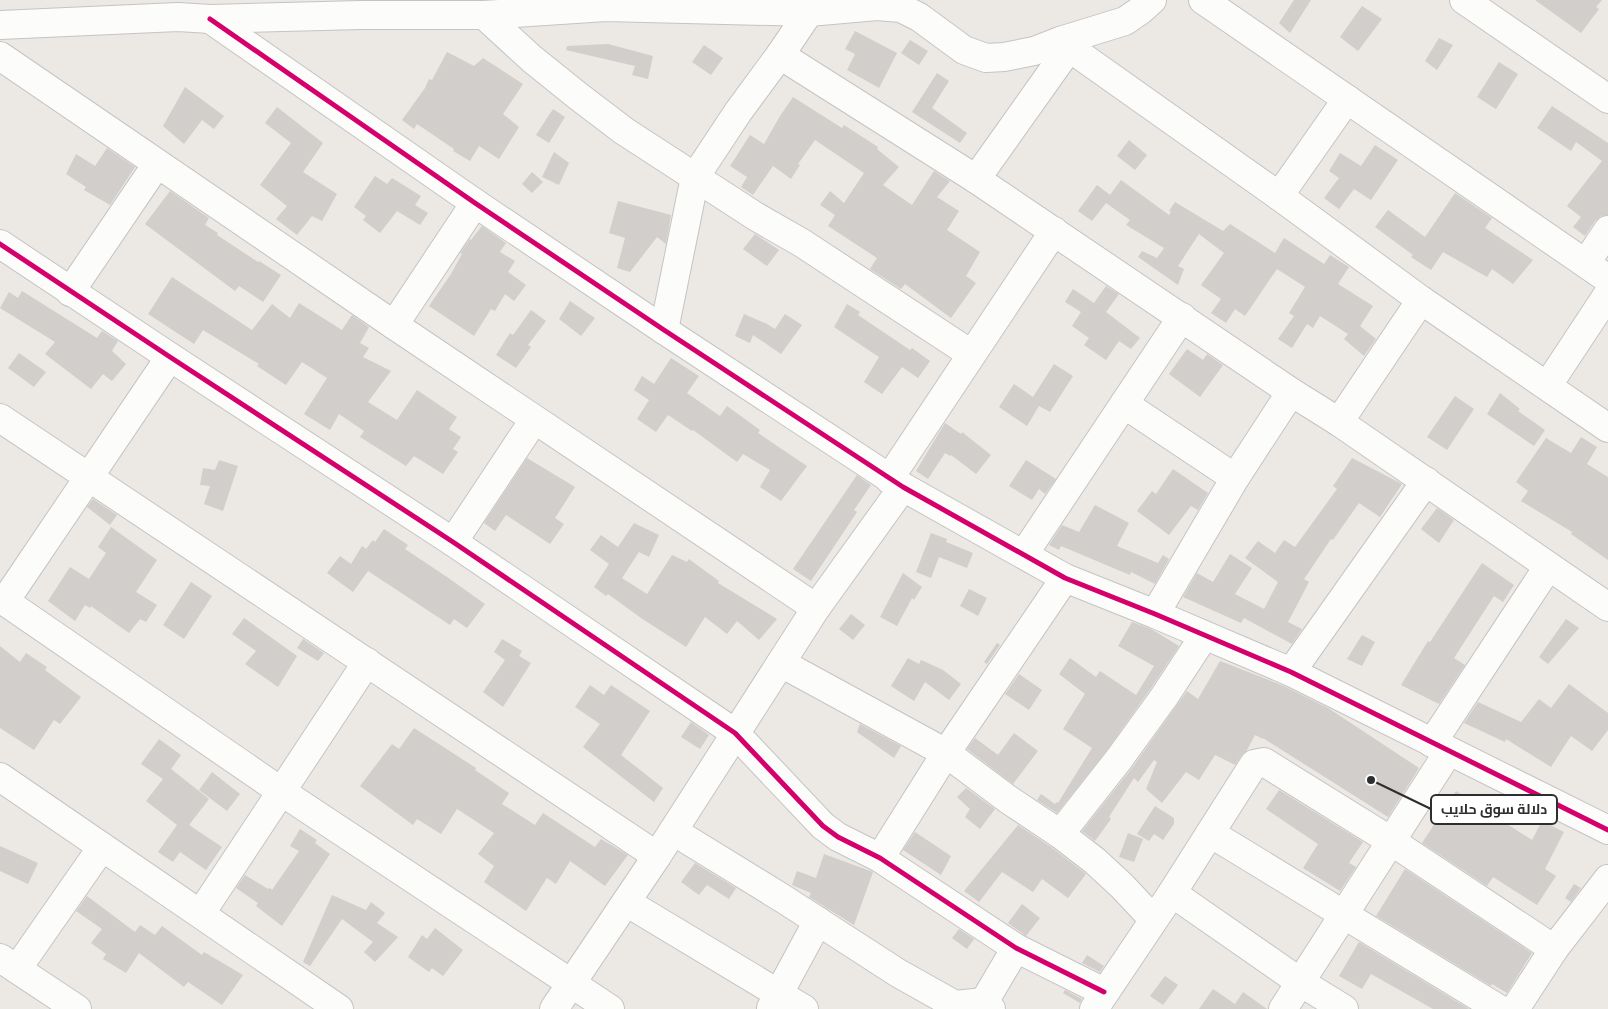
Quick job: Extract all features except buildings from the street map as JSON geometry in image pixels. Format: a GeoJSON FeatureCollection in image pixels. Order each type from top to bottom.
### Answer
{"type":"FeatureCollection","features":[{"type":"Feature","properties":{"kind":"street"},"geometry":{"type":"LineString","coordinates":[[210,19],[361,15],[484,15],[605,3],[809,12],[877,6],[901,8],[920,17],[964,50],[986,58],[1004,57],[1064,44],[1125,21],[1152,0]]}},
{"type":"Feature","properties":{"kind":"street"},"geometry":{"type":"LineString","coordinates":[[1203,0],[1608,279]]}},
{"type":"Feature","properties":{"kind":"street"},"geometry":{"type":"LineString","coordinates":[[1464,0],[1608,99]]}},
{"type":"Feature","properties":{"kind":"street"},"geometry":{"type":"LineString","coordinates":[[0,25],[174,8],[210,19],[475,203],[896,483],[1065,578],[1291,672],[1608,830]]}},
{"type":"Feature","properties":{"kind":"street"},"geometry":{"type":"LineString","coordinates":[[664,330],[695,177],[738,112],[809,12]]}},
{"type":"Feature","properties":{"kind":"street"},"geometry":{"type":"LineString","coordinates":[[484,15],[532,59],[624,130],[695,177],[802,243],[971,354]]}},
{"type":"Feature","properties":{"kind":"street"},"geometry":{"type":"LineString","coordinates":[[976,179],[1064,44]]}},
{"type":"Feature","properties":{"kind":"street"},"geometry":{"type":"LineString","coordinates":[[1064,44],[1279,196],[1420,300],[1548,385],[1608,428]]}},
{"type":"Feature","properties":{"kind":"street"},"geometry":{"type":"LineString","coordinates":[[780,55],[1054,230],[1291,392],[1426,481],[1608,607]]}},
{"type":"Feature","properties":{"kind":"street"},"geometry":{"type":"LineString","coordinates":[[0,56],[534,420],[816,608]]}},
{"type":"Feature","properties":{"kind":"street"},"geometry":{"type":"LineString","coordinates":[[1279,196],[1347,99]]}},
{"type":"Feature","properties":{"kind":"street"},"geometry":{"type":"LineString","coordinates":[[70,292],[157,164]]}},
{"type":"Feature","properties":{"kind":"street"},"geometry":{"type":"LineString","coordinates":[[394,325],[475,203]]}},
{"type":"Feature","properties":{"kind":"street"},"geometry":{"type":"LineString","coordinates":[[554,1009],[657,856],[781,663],[896,483],[971,354],[1054,230]]}},
{"type":"Feature","properties":{"kind":"street"},"geometry":{"type":"LineString","coordinates":[[1586,263],[1608,230]]}},
{"type":"Feature","properties":{"kind":"street"},"geometry":{"type":"LineString","coordinates":[[0,244],[70,292],[453,542],[735,733],[823,826],[880,858],[1099,1001],[1172,893],[1254,764],[1259,762],[1264,762],[1391,841],[1554,949]]}},
{"type":"Feature","properties":{"kind":"street"},"geometry":{"type":"LineString","coordinates":[[1548,385],[1608,294]]}},
{"type":"Feature","properties":{"kind":"street"},"geometry":{"type":"LineString","coordinates":[[1339,422],[1420,300]]}},
{"type":"Feature","properties":{"kind":"street"},"geometry":{"type":"LineString","coordinates":[[1024,554],[1182,317]]}},
{"type":"Feature","properties":{"kind":"street"},"geometry":{"type":"LineString","coordinates":[[170,357],[3,599],[282,792],[610,1009]]}},
{"type":"Feature","properties":{"kind":"street"},"geometry":{"type":"LineString","coordinates":[[1155,614],[1235,478],[1291,392]]}},
{"type":"Feature","properties":{"kind":"street"},"geometry":{"type":"LineString","coordinates":[[1124,404],[1235,478]]}},
{"type":"Feature","properties":{"kind":"street"},"geometry":{"type":"LineString","coordinates":[[0,418],[657,856]]}},
{"type":"Feature","properties":{"kind":"street"},"geometry":{"type":"LineString","coordinates":[[453,542],[534,420]]}},
{"type":"Feature","properties":{"kind":"street"},"geometry":{"type":"LineString","coordinates":[[1291,672],[1426,481]]}},
{"type":"Feature","properties":{"kind":"street"},"geometry":{"type":"LineString","coordinates":[[1283,1009],[1391,841],[1440,747],[1548,567]]}},
{"type":"Feature","properties":{"kind":"street"},"geometry":{"type":"LineString","coordinates":[[880,858],[946,753],[1065,578]]}},
{"type":"Feature","properties":{"kind":"street"},"geometry":{"type":"LineString","coordinates":[[1060,834],[1119,759],[1164,697],[1204,636]]}},
{"type":"Feature","properties":{"kind":"street"},"geometry":{"type":"LineString","coordinates":[[201,913],[367,662]]}},
{"type":"Feature","properties":{"kind":"street"},"geometry":{"type":"LineString","coordinates":[[781,663],[946,753],[1096,861],[1153,919]]}},
{"type":"Feature","properties":{"kind":"street"},"geometry":{"type":"LineString","coordinates":[[0,777],[340,1009]]}},
{"type":"Feature","properties":{"kind":"street"},"geometry":{"type":"LineString","coordinates":[[673,831],[954,1007],[988,1006],[1016,948]]}},
{"type":"Feature","properties":{"kind":"street"},"geometry":{"type":"LineString","coordinates":[[1210,833],[1343,914],[1515,1008],[1554,949],[1608,879]]}},
{"type":"Feature","properties":{"kind":"street"},"geometry":{"type":"LineString","coordinates":[[77,1009],[8,963],[102,847]]}},
{"type":"Feature","properties":{"kind":"street"},"geometry":{"type":"LineString","coordinates":[[1172,893],[1300,982],[1344,1009]]}},
{"type":"Feature","properties":{"kind":"street"},"geometry":{"type":"LineString","coordinates":[[626,902],[775,1001],[804,1009]]}},
{"type":"Feature","properties":{"kind":"street"},"geometry":{"type":"LineString","coordinates":[[775,1001],[818,921]]}},
{"type":"Feature","properties":{"kind":"cycle path"},"geometry":{"type":"LineString","coordinates":[[210,19],[475,203],[903,487],[1065,578],[1291,672],[1608,830]]}},
{"type":"Feature","properties":{"kind":"cycle path"},"geometry":{"type":"LineString","coordinates":[[0,244],[453,542],[735,733],[823,826],[838,837],[880,858],[1016,948],[1104,992]]}},
{"type":"Feature","properties":{"kind":"place","name":"دلالة سوق حلايب"},"geometry":{"type":"Point","coordinates":[1371,780]}}]}
